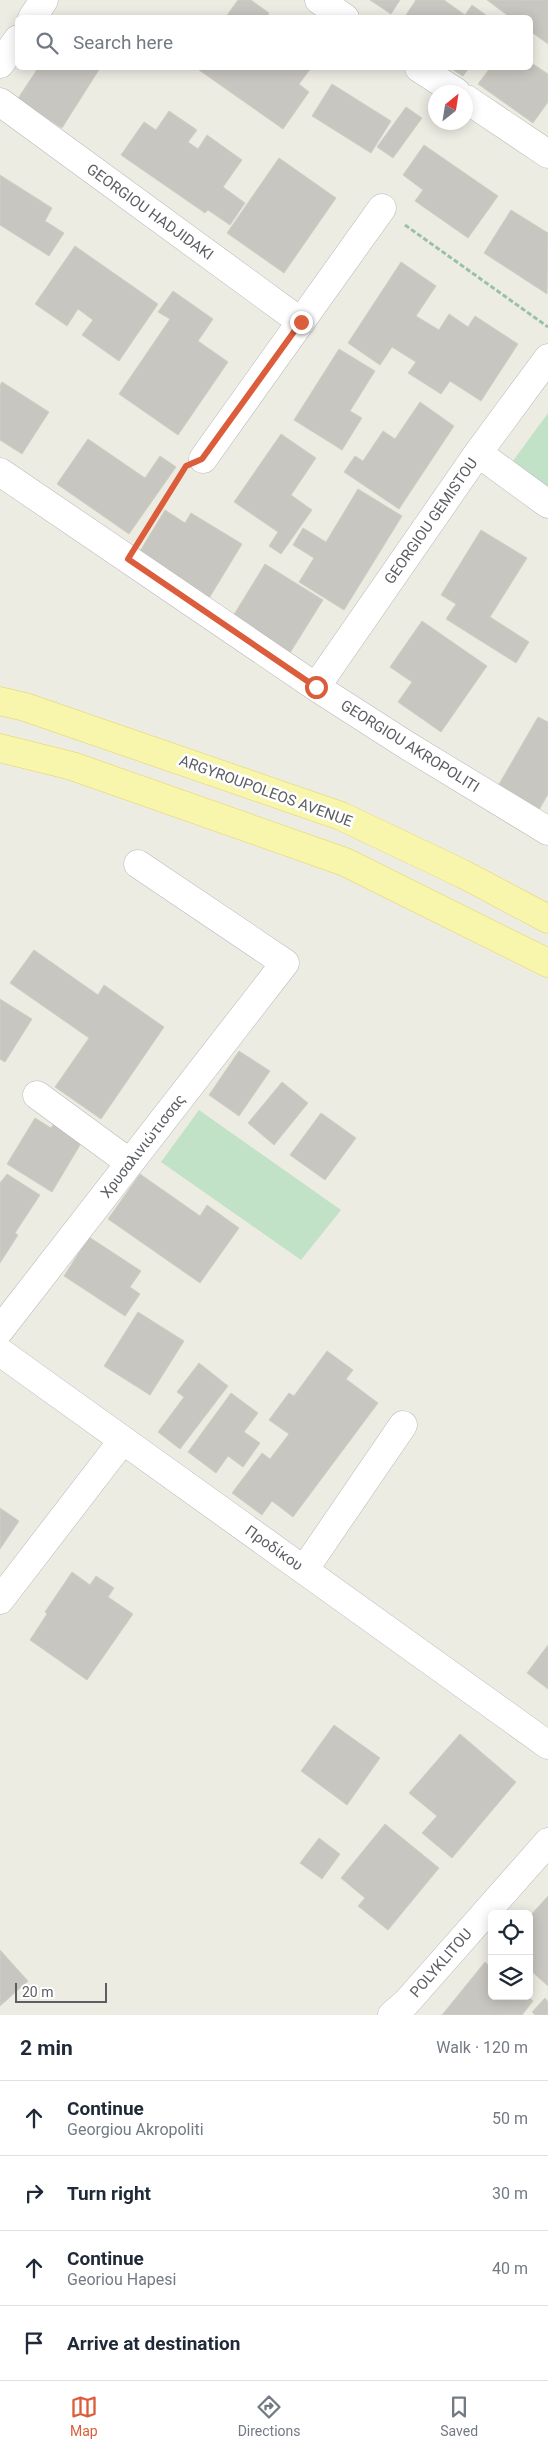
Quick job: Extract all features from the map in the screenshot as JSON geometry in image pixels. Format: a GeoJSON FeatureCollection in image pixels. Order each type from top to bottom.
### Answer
{"type":"FeatureCollection","features":[{"type":"Feature","properties":{"kind":"main road","name":"ARGYROUPOLEOS AVENUE"},"geometry":{"type":"LineString","coordinates":[[0,701],[341,816],[463,874],[548,919]]}},
{"type":"Feature","properties":{"kind":"main road"},"geometry":{"type":"LineString","coordinates":[[0,748],[72,766],[345,862],[548,963]]}},
{"type":"Feature","properties":{"kind":"street"},"geometry":{"type":"LineString","coordinates":[[34,15],[44,0]]}},
{"type":"Feature","properties":{"kind":"street"},"geometry":{"type":"LineString","coordinates":[[319,0],[341,15]]}},
{"type":"Feature","properties":{"kind":"street"},"geometry":{"type":"LineString","coordinates":[[0,64],[15,43]]}},
{"type":"Feature","properties":{"kind":"street"},"geometry":{"type":"LineString","coordinates":[[422,70],[445,85]]}},
{"type":"Feature","properties":{"kind":"street","name":"GEORGIOU HADJIDAKI"},"geometry":{"type":"LineString","coordinates":[[0,102],[301,322]]}},
{"type":"Feature","properties":{"kind":"street"},"geometry":{"type":"LineString","coordinates":[[473,104],[548,154]]}},
{"type":"Feature","properties":{"kind":"street"},"geometry":{"type":"LineString","coordinates":[[202,459],[382,208]]}},
{"type":"Feature","properties":{"kind":"street","name":"GEORGIOU GEMISTOU"},"geometry":{"type":"LineString","coordinates":[[316,687],[478,453],[548,358]]}},
{"type":"Feature","properties":{"kind":"street"},"geometry":{"type":"LineString","coordinates":[[478,453],[548,504]]}},
{"type":"Feature","properties":{"kind":"street","name":"GEORGIOU AKROPOLITI"},"geometry":{"type":"LineString","coordinates":[[0,472],[316,687],[408,746],[548,831]]}},
{"type":"Feature","properties":{"kind":"street","name":"Χρυσαλινιώτισσας"},"geometry":{"type":"LineString","coordinates":[[0,1330],[285,963],[138,864]]}},
{"type":"Feature","properties":{"kind":"street"},"geometry":{"type":"LineString","coordinates":[[37,1095],[130,1163]]}},
{"type":"Feature","properties":{"kind":"street","name":"Προδίκου"},"geometry":{"type":"LineString","coordinates":[[0,1352],[548,1745]]}},
{"type":"Feature","properties":{"kind":"street"},"geometry":{"type":"LineString","coordinates":[[304,1570],[403,1425]]}},
{"type":"Feature","properties":{"kind":"street"},"geometry":{"type":"LineString","coordinates":[[0,1600],[123,1440]]}},
{"type":"Feature","properties":{"kind":"street","name":"POLYKLITOU"},"geometry":{"type":"LineString","coordinates":[[392,2015],[406,2003],[548,1842]]}},
{"type":"Feature","properties":{"kind":"path"},"geometry":{"type":"LineString","coordinates":[[382,208],[548,327]]}},
{"type":"Feature","properties":{"kind":"path"},"geometry":{"type":"LineString","coordinates":[[128,559],[186,466],[202,459]]}},
{"type":"Feature","properties":{"kind":"green space"},"geometry":{"type":"Polygon","coordinates":[[[548,413],[548,493],[510,465],[548,413]]]}},
{"type":"Feature","properties":{"kind":"green space"},"geometry":{"type":"Polygon","coordinates":[[[199,1110],[341,1210],[301,1260],[161,1162],[199,1110]]]}},
{"type":"Feature","properties":{"kind":"building"},"geometry":{"type":"Polygon","coordinates":[[[238,0],[251,0],[269,13],[268,15],[227,15],[238,0]]]}},
{"type":"Feature","properties":{"kind":"building"},"geometry":{"type":"Polygon","coordinates":[[[370,0],[400,0],[391,14],[370,0]]]}},
{"type":"Feature","properties":{"kind":"building"},"geometry":{"type":"Polygon","coordinates":[[[416,0],[444,0],[465,15],[406,15],[416,0]]]}},
{"type":"Feature","properties":{"kind":"building"},"geometry":{"type":"Polygon","coordinates":[[[487,0],[548,0],[548,44],[533,33],[533,15],[507,15],[487,0]]]}},
{"type":"Feature","properties":{"kind":"building"},"geometry":{"type":"Polygon","coordinates":[[[472,5],[486,15],[465,15],[472,5]]]}},
{"type":"Feature","properties":{"kind":"building"},"geometry":{"type":"Polygon","coordinates":[[[533,64],[548,74],[548,102],[533,123],[478,84],[488,70],[533,70],[533,64]]]}},
{"type":"Feature","properties":{"kind":"building"},"geometry":{"type":"Polygon","coordinates":[[[37,70],[99,70],[62,128],[17,100],[37,70]]]}},
{"type":"Feature","properties":{"kind":"building"},"geometry":{"type":"Polygon","coordinates":[[[199,70],[310,70],[299,84],[309,92],[283,129],[199,70]]]}},
{"type":"Feature","properties":{"kind":"building"},"geometry":{"type":"Polygon","coordinates":[[[453,70],[468,70],[463,76],[453,70]]]}},
{"type":"Feature","properties":{"kind":"building"},"geometry":{"type":"Polygon","coordinates":[[[332,84],[391,121],[371,153],[312,116],[332,84]]]}},
{"type":"Feature","properties":{"kind":"building"},"geometry":{"type":"Polygon","coordinates":[[[406,107],[422,118],[393,158],[377,147],[406,107]]]}},
{"type":"Feature","properties":{"kind":"building"},"geometry":{"type":"Polygon","coordinates":[[[169,111],[197,130],[188,142],[198,149],[207,135],[242,160],[223,187],[245,203],[230,225],[208,210],[205,213],[121,155],[144,122],[156,130],[169,111]]]}},
{"type":"Feature","properties":{"kind":"building"},"geometry":{"type":"Polygon","coordinates":[[[424,145],[498,196],[468,238],[415,201],[423,190],[403,175],[424,145]]]}},
{"type":"Feature","properties":{"kind":"building"},"geometry":{"type":"Polygon","coordinates":[[[279,158],[336,198],[284,273],[227,233],[279,158]]]}},
{"type":"Feature","properties":{"kind":"building"},"geometry":{"type":"Polygon","coordinates":[[[0,175],[52,208],[45,221],[64,233],[49,256],[0,225],[0,175]]]}},
{"type":"Feature","properties":{"kind":"building"},"geometry":{"type":"Polygon","coordinates":[[[511,210],[548,233],[547,294],[484,253],[511,210]]]}},
{"type":"Feature","properties":{"kind":"building"},"geometry":{"type":"Polygon","coordinates":[[[75,246],[158,304],[119,361],[82,335],[93,320],[78,309],[67,326],[35,304],[75,246]]]}},
{"type":"Feature","properties":{"kind":"building"},"geometry":{"type":"Polygon","coordinates":[[[401,262],[436,286],[416,316],[439,330],[449,314],[468,327],[475,316],[518,344],[481,401],[450,381],[441,394],[408,373],[416,362],[392,347],[380,365],[348,343],[401,262]]]}},
{"type":"Feature","properties":{"kind":"building"},"geometry":{"type":"Polygon","coordinates":[[[173,291],[213,319],[198,341],[228,362],[178,435],[119,394],[170,319],[158,312],[173,291]]]}},
{"type":"Feature","properties":{"kind":"building"},"geometry":{"type":"Polygon","coordinates":[[[339,349],[375,371],[350,411],[362,418],[342,450],[294,420],[339,349]]]}},
{"type":"Feature","properties":{"kind":"building"},"geometry":{"type":"Polygon","coordinates":[[[2,382],[49,412],[22,454],[0,440],[0,385],[2,382]]]}},
{"type":"Feature","properties":{"kind":"building"},"geometry":{"type":"Polygon","coordinates":[[[420,402],[454,426],[399,509],[344,472],[355,456],[363,461],[383,431],[395,439],[420,402]]]}},
{"type":"Feature","properties":{"kind":"building"},"geometry":{"type":"Polygon","coordinates":[[[281,434],[316,458],[291,495],[312,510],[281,554],[269,546],[278,532],[234,502],[281,434]]]}},
{"type":"Feature","properties":{"kind":"building"},"geometry":{"type":"Polygon","coordinates":[[[88,439],[145,478],[160,456],[176,467],[129,534],[57,484],[88,439]]]}},
{"type":"Feature","properties":{"kind":"building"},"geometry":{"type":"Polygon","coordinates":[[[358,489],[402,516],[344,610],[299,582],[314,558],[293,545],[303,528],[326,542],[358,489]]]}},
{"type":"Feature","properties":{"kind":"building"},"geometry":{"type":"Polygon","coordinates":[[[165,510],[185,523],[191,513],[242,544],[208,600],[137,556],[165,510]]]}},
{"type":"Feature","properties":{"kind":"building"},"geometry":{"type":"Polygon","coordinates":[[[481,530],[527,558],[490,617],[529,642],[516,663],[446,619],[456,604],[441,595],[481,530]]]}},
{"type":"Feature","properties":{"kind":"building"},"geometry":{"type":"Polygon","coordinates":[[[265,564],[323,600],[288,656],[230,621],[265,564]]]}},
{"type":"Feature","properties":{"kind":"building"},"geometry":{"type":"Polygon","coordinates":[[[422,621],[487,666],[441,732],[398,702],[412,682],[390,667],[422,621]]]}},
{"type":"Feature","properties":{"kind":"building"},"geometry":{"type":"Polygon","coordinates":[[[538,717],[548,722],[548,794],[539,810],[498,786],[538,717]]]}},
{"type":"Feature","properties":{"kind":"building"},"geometry":{"type":"Polygon","coordinates":[[[34,950],[98,995],[104,985],[164,1027],[101,1119],[55,1087],[89,1038],[10,983],[34,950]]]}},
{"type":"Feature","properties":{"kind":"building"},"geometry":{"type":"Polygon","coordinates":[[[0,999],[32,1019],[5,1062],[0,1059],[0,999]]]}},
{"type":"Feature","properties":{"kind":"building"},"geometry":{"type":"Polygon","coordinates":[[[239,1051],[270,1071],[239,1116],[209,1095],[239,1051]]]}},
{"type":"Feature","properties":{"kind":"building"},"geometry":{"type":"Polygon","coordinates":[[[282,1082],[308,1103],[274,1145],[248,1123],[282,1082]]]}},
{"type":"Feature","properties":{"kind":"building"},"geometry":{"type":"Polygon","coordinates":[[[321,1113],[356,1138],[325,1180],[290,1155],[321,1113]]]}},
{"type":"Feature","properties":{"kind":"building"},"geometry":{"type":"Polygon","coordinates":[[[35,1118],[51,1128],[55,1122],[83,1140],[52,1192],[7,1164],[35,1118]]]}},
{"type":"Feature","properties":{"kind":"building"},"geometry":{"type":"Polygon","coordinates":[[[7,1174],[40,1195],[15,1233],[18,1235],[0,1263],[0,1183],[7,1174]]]}},
{"type":"Feature","properties":{"kind":"building"},"geometry":{"type":"Polygon","coordinates":[[[140,1174],[200,1216],[207,1205],[239,1228],[200,1283],[108,1219],[140,1174]]]}},
{"type":"Feature","properties":{"kind":"building"},"geometry":{"type":"Polygon","coordinates":[[[89,1237],[141,1271],[130,1287],[140,1294],[125,1316],[64,1276],[89,1237]]]}},
{"type":"Feature","properties":{"kind":"building"},"geometry":{"type":"Polygon","coordinates":[[[138,1312],[184,1341],[150,1395],[104,1366],[138,1312]]]}},
{"type":"Feature","properties":{"kind":"building"},"geometry":{"type":"Polygon","coordinates":[[[327,1351],[353,1370],[346,1379],[378,1403],[293,1517],[272,1501],[262,1515],[232,1493],[262,1453],[270,1459],[289,1434],[269,1420],[289,1393],[294,1396],[327,1351]]]}},
{"type":"Feature","properties":{"kind":"building"},"geometry":{"type":"Polygon","coordinates":[[[199,1363],[228,1386],[180,1449],[158,1432],[184,1397],[177,1392],[199,1363]]]}},
{"type":"Feature","properties":{"kind":"building"},"geometry":{"type":"Polygon","coordinates":[[[231,1393],[258,1413],[244,1432],[260,1443],[243,1467],[228,1456],[216,1473],[188,1452],[231,1393]]]}},
{"type":"Feature","properties":{"kind":"building"},"geometry":{"type":"Polygon","coordinates":[[[0,1508],[19,1521],[0,1549],[0,1508]]]}},
{"type":"Feature","properties":{"kind":"building"},"geometry":{"type":"Polygon","coordinates":[[[72,1572],[90,1585],[96,1576],[114,1588],[108,1597],[133,1614],[87,1680],[30,1640],[47,1614],[45,1612],[72,1572]]]}},
{"type":"Feature","properties":{"kind":"building"},"geometry":{"type":"Polygon","coordinates":[[[548,1645],[548,1689],[527,1673],[548,1645]]]}},
{"type":"Feature","properties":{"kind":"building"},"geometry":{"type":"Polygon","coordinates":[[[334,1725],[380,1758],[347,1805],[301,1771],[334,1725]]]}},
{"type":"Feature","properties":{"kind":"building"},"geometry":{"type":"Polygon","coordinates":[[[460,1734],[516,1782],[452,1858],[422,1833],[437,1816],[409,1793],[460,1734]]]}},
{"type":"Feature","properties":{"kind":"building"},"geometry":{"type":"Polygon","coordinates":[[[385,1824],[439,1868],[388,1930],[358,1906],[365,1898],[341,1878],[385,1824]]]}},
{"type":"Feature","properties":{"kind":"building"},"geometry":{"type":"Polygon","coordinates":[[[319,1838],[340,1854],[322,1879],[300,1863],[319,1838]]]}},
{"type":"Feature","properties":{"kind":"building"},"geometry":{"type":"Polygon","coordinates":[[[548,1896],[548,1986],[533,1973],[533,1913],[548,1896]]]}},
{"type":"Feature","properties":{"kind":"building"},"geometry":{"type":"Polygon","coordinates":[[[0,1950],[28,1981],[0,2006],[0,1950]]]}},
{"type":"Feature","properties":{"kind":"building"},"geometry":{"type":"Polygon","coordinates":[[[485,1962],[488,1965],[488,2000],[533,2001],[522,2015],[442,2015],[485,1962]]]}},
{"type":"Feature","properties":{"kind":"building"},"geometry":{"type":"Polygon","coordinates":[[[545,1998],[548,2002],[548,2015],[535,2015],[532,2012],[545,1998]]]}},
{"type":"Feature","properties":{"kind":"route"},"geometry":{"type":"LineString","coordinates":[[301,322],[202,459],[186,466],[128,559],[316,687]]}}]}
